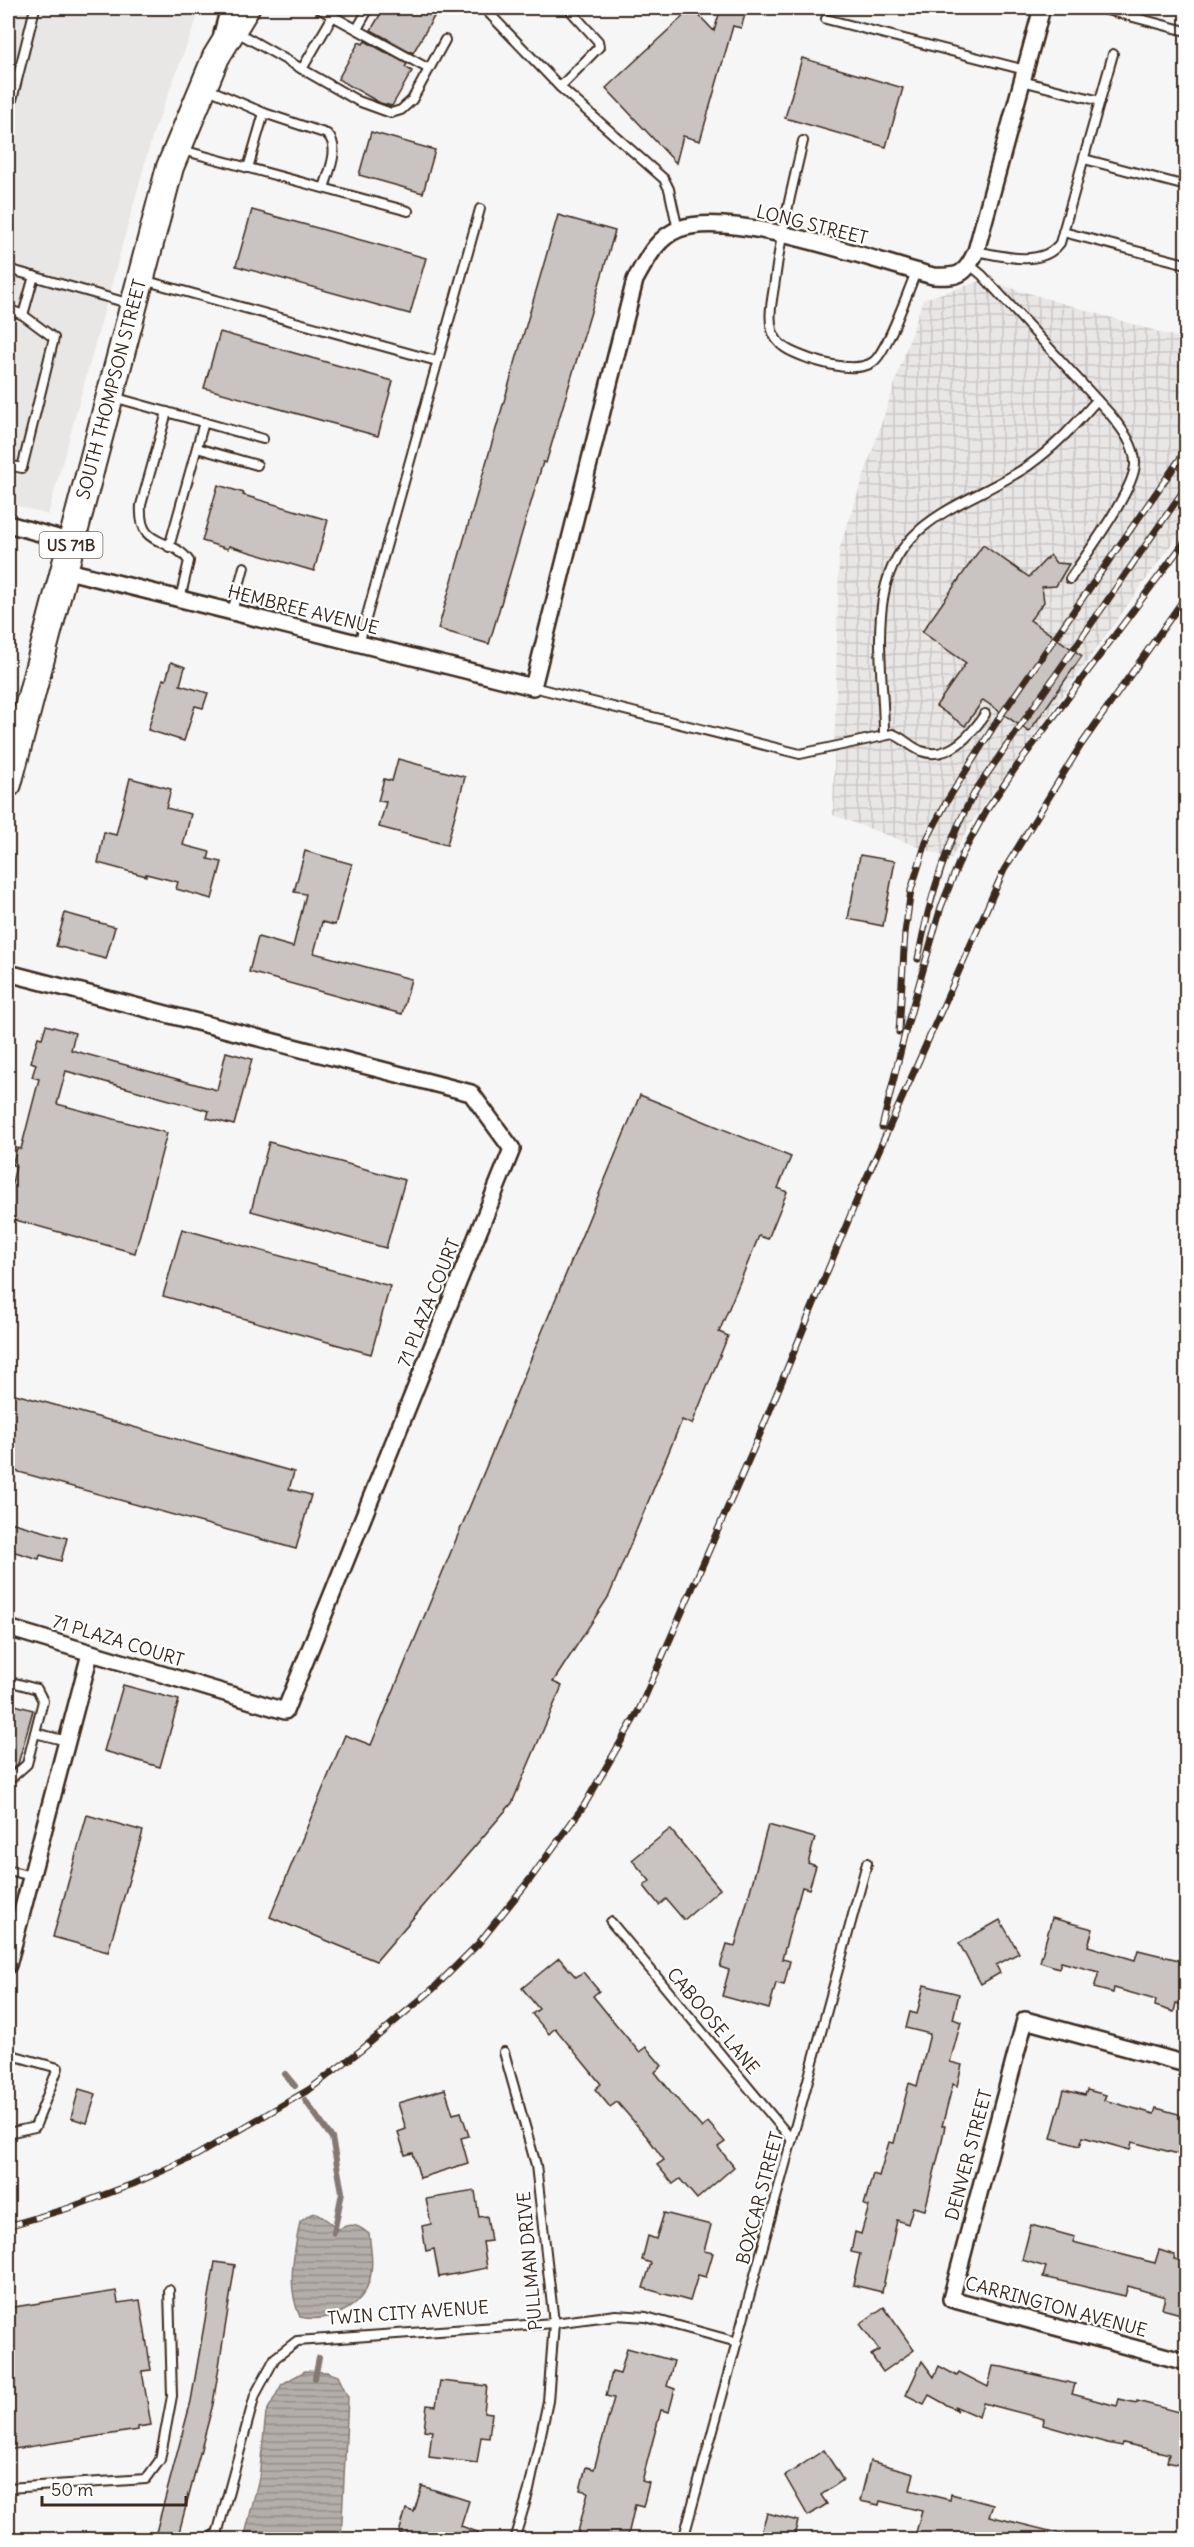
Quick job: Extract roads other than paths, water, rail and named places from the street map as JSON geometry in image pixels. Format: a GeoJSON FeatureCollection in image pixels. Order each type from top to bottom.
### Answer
{"type":"FeatureCollection","features":[{"type":"Feature","properties":{"kind":"highway","name":"SOUTH THOMPSON STREET"},"geometry":{"type":"LineString","coordinates":[[8,784],[132,304],[170,167],[231,18],[246,8]]}},
{"type":"Feature","properties":{"kind":"street"},"geometry":{"type":"LineString","coordinates":[[973,258],[1042,8]]}},
{"type":"Feature","properties":{"kind":"street","name":"LONG STREET"},"geometry":{"type":"LineString","coordinates":[[533,687],[635,280],[655,245],[678,230],[706,224],[781,234],[933,276],[950,277],[963,273],[973,258]]}},
{"type":"Feature","properties":{"kind":"street"},"geometry":{"type":"LineString","coordinates":[[8,524],[72,542]]}},
{"type":"Feature","properties":{"kind":"street","name":"HEMBREE AVENUE"},"geometry":{"type":"LineString","coordinates":[[64,570],[533,687]]}},
{"type":"Feature","properties":{"kind":"street","name":"71 PLAZA COURT"},"geometry":{"type":"LineString","coordinates":[[8,973],[471,1093],[512,1149],[285,1711],[8,1628]]}},
{"type":"Feature","properties":{"kind":"street"},"geometry":{"type":"LineString","coordinates":[[8,1965],[90,1654]]}},
{"type":"Feature","properties":{"kind":"street","name":"DENVER STREET"},"geometry":{"type":"LineString","coordinates":[[951,2299],[1025,2020],[1186,2064]]}},
{"type":"Feature","properties":{"kind":"street","name":"CARRINGTON AVENUE"},"geometry":{"type":"LineString","coordinates":[[951,2299],[1186,2362]]}},
{"type":"Feature","properties":{"kind":"lane"},"geometry":{"type":"LineString","coordinates":[[8,116],[35,8]]}},
{"type":"Feature","properties":{"kind":"lane"},"geometry":{"type":"LineString","coordinates":[[318,8],[429,69]]}},
{"type":"Feature","properties":{"kind":"lane"},"geometry":{"type":"LineString","coordinates":[[357,29],[369,8]]}},
{"type":"Feature","properties":{"kind":"lane"},"geometry":{"type":"LineString","coordinates":[[484,8],[560,87],[664,179],[669,189],[678,230]]}},
{"type":"Feature","properties":{"kind":"lane"},"geometry":{"type":"LineString","coordinates":[[560,87],[599,47],[598,41],[568,8]]}},
{"type":"Feature","properties":{"kind":"lane"},"geometry":{"type":"LineString","coordinates":[[1099,8],[1186,32]]}},
{"type":"Feature","properties":{"kind":"lane"},"geometry":{"type":"LineString","coordinates":[[302,69],[333,16]]}},
{"type":"Feature","properties":{"kind":"lane"},"geometry":{"type":"LineString","coordinates":[[231,18],[302,69],[358,101],[391,113],[401,110],[412,100],[445,40]]}},
{"type":"Feature","properties":{"kind":"lane"},"geometry":{"type":"LineString","coordinates":[[825,19],[1024,75],[1100,101]]}},
{"type":"Feature","properties":{"kind":"lane"},"geometry":{"type":"LineString","coordinates":[[1070,579],[1131,483],[1136,463],[1129,438],[982,275],[973,258],[1036,257],[1056,249],[1064,232],[1113,54]]}},
{"type":"Feature","properties":{"kind":"lane"},"geometry":{"type":"LineString","coordinates":[[204,87],[264,113],[315,128],[327,134],[333,140],[334,148],[324,188]]}},
{"type":"Feature","properties":{"kind":"lane"},"geometry":{"type":"LineString","coordinates":[[248,168],[264,113]]}},
{"type":"Feature","properties":{"kind":"lane"},"geometry":{"type":"LineString","coordinates":[[803,141],[781,234],[770,312],[772,329],[777,340],[788,350],[812,359],[849,366],[860,366],[873,362],[891,335],[916,272]]}},
{"type":"Feature","properties":{"kind":"lane"},"geometry":{"type":"LineString","coordinates":[[178,149],[408,211]]}},
{"type":"Feature","properties":{"kind":"lane"},"geometry":{"type":"LineString","coordinates":[[1084,159],[1186,186]]}},
{"type":"Feature","properties":{"kind":"lane"},"geometry":{"type":"LineString","coordinates":[[360,644],[480,209]]}},
{"type":"Feature","properties":{"kind":"lane"},"geometry":{"type":"LineString","coordinates":[[1064,232],[1186,264]]}},
{"type":"Feature","properties":{"kind":"lane"},"geometry":{"type":"LineString","coordinates":[[8,269],[132,304]]}},
{"type":"Feature","properties":{"kind":"lane"},"geometry":{"type":"LineString","coordinates":[[23,315],[34,276]]}},
{"type":"Feature","properties":{"kind":"lane"},"geometry":{"type":"LineString","coordinates":[[139,279],[437,361]]}},
{"type":"Feature","properties":{"kind":"lane"},"geometry":{"type":"LineString","coordinates":[[8,311],[23,315],[54,338],[22,468],[8,465]]}},
{"type":"Feature","properties":{"kind":"lane"},"geometry":{"type":"LineString","coordinates":[[109,396],[263,439]]}},
{"type":"Feature","properties":{"kind":"lane"},"geometry":{"type":"LineString","coordinates":[[884,734],[880,640],[884,594],[891,566],[902,547],[921,528],[940,515],[1027,467],[1062,441],[1097,400]]}},
{"type":"Feature","properties":{"kind":"lane"},"geometry":{"type":"LineString","coordinates":[[167,412],[140,515],[142,526],[149,536],[156,542],[184,554],[189,561],[180,599]]}},
{"type":"Feature","properties":{"kind":"lane"},"geometry":{"type":"LineString","coordinates":[[169,547],[204,422]]}},
{"type":"Feature","properties":{"kind":"lane"},"geometry":{"type":"LineString","coordinates":[[197,448],[257,465]]}},
{"type":"Feature","properties":{"kind":"lane"},"geometry":{"type":"LineString","coordinates":[[232,612],[244,567]]}},
{"type":"Feature","properties":{"kind":"lane"},"geometry":{"type":"LineString","coordinates":[[533,687],[800,754],[884,734],[902,737],[921,751],[948,750],[958,745],[974,731],[985,714]]}},
{"type":"Feature","properties":{"kind":"lane"},"geometry":{"type":"LineString","coordinates":[[8,1681],[37,1689],[43,1701],[27,1764],[8,1781]]}},
{"type":"Feature","properties":{"kind":"lane"},"geometry":{"type":"LineString","coordinates":[[35,1732],[67,1741]]}},
{"type":"Feature","properties":{"kind":"lane","name":"BOXCAR STREET"},"geometry":{"type":"LineString","coordinates":[[683,2540],[867,1863]]}},
{"type":"Feature","properties":{"kind":"lane"},"geometry":{"type":"LineString","coordinates":[[8,1870],[31,1876]]}},
{"type":"Feature","properties":{"kind":"lane","name":"CABOOSE LANE"},"geometry":{"type":"LineString","coordinates":[[611,1922],[792,2140]]}},
{"type":"Feature","properties":{"kind":"lane","name":"PULLMAN DRIVE"},"geometry":{"type":"LineString","coordinates":[[504,2052],[536,2165],[554,2323],[548,2401],[529,2490],[514,2540]]}},
{"type":"Feature","properties":{"kind":"lane"},"geometry":{"type":"LineString","coordinates":[[8,2054],[58,2068],[35,2127],[8,2133]]}},
{"type":"Feature","properties":{"kind":"lane"},"geometry":{"type":"LineString","coordinates":[[8,2488],[146,2480],[160,2460],[172,2396],[169,2290]]}},
{"type":"Feature","properties":{"kind":"lane","name":"TWIN CITY AVENUE"},"geometry":{"type":"LineString","coordinates":[[216,2539],[255,2395],[275,2358],[297,2341],[554,2323],[616,2315],[646,2317],[737,2342]]}},
{"type":"Feature","properties":{"kind":"waterway"},"geometry":{"type":"LineString","coordinates":[[285,2074],[295,2086]]}},
{"type":"Feature","properties":{"kind":"waterway"},"geometry":{"type":"LineString","coordinates":[[305,2100],[332,2138],[342,2192],[334,2233]]}},
{"type":"Feature","properties":{"kind":"waterway"},"geometry":{"type":"LineString","coordinates":[[315,2378],[319,2358]]}},
{"type":"Feature","properties":{"kind":"railway"},"geometry":{"type":"LineString","coordinates":[[899,1032],[905,933],[911,890],[927,839],[947,801],[999,718],[1186,450]]}},
{"type":"Feature","properties":{"kind":"railway"},"geometry":{"type":"LineString","coordinates":[[918,959],[927,915],[947,851],[976,790],[1186,487]]}},
{"type":"Feature","properties":{"kind":"railway"},"geometry":{"type":"LineString","coordinates":[[882,1127],[905,1033],[941,907],[962,855],[986,811],[1014,770],[1186,540]]}},
{"type":"Feature","properties":{"kind":"railway"},"geometry":{"type":"LineString","coordinates":[[8,2226],[69,2208],[133,2184],[195,2156],[310,2089],[360,2051],[434,1988],[478,1944],[531,1878],[585,1804],[639,1710],[762,1429],[858,1197],[1004,870],[1081,745],[1186,596]]}}]}
